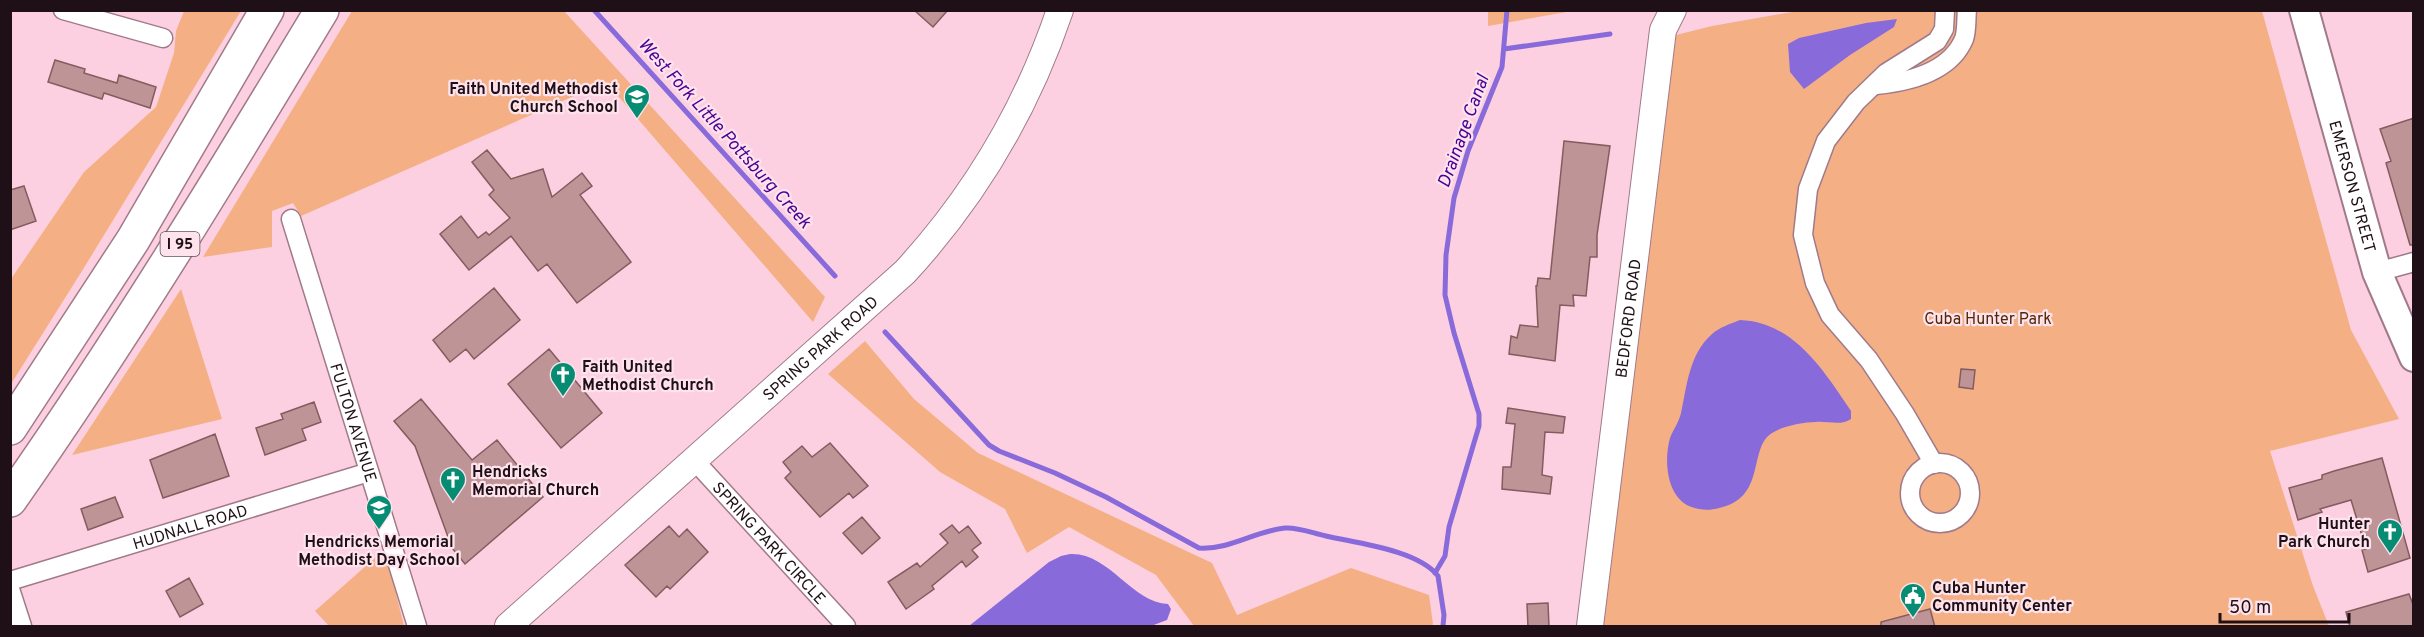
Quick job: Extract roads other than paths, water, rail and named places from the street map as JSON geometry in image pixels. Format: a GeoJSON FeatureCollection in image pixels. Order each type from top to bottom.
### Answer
{"type":"FeatureCollection","features":[{"type":"Feature","properties":{"kind":"highway","name":"I 95"},"geometry":{"type":"LineString","coordinates":[[13,424],[133,240],[267,10]]}},
{"type":"Feature","properties":{"kind":"highway","name":"I 95"},"geometry":{"type":"LineString","coordinates":[[10,501],[169,262],[322,10]]}},
{"type":"Feature","properties":{"kind":"main road","name":"SPRING PARK ROAD"},"geometry":{"type":"LineString","coordinates":[[508,627],[905,272],[931,244],[1001,144],[1025,100],[1060,10]]}},
{"type":"Feature","properties":{"kind":"main road","name":"BEDFORD ROAD"},"geometry":{"type":"LineString","coordinates":[[1590,627],[1663,30],[1673,10]]}},
{"type":"Feature","properties":{"kind":"main road","name":"EMERSON STREET"},"geometry":{"type":"LineString","coordinates":[[2304,10],[2377,272],[2414,357]]}},
{"type":"Feature","properties":{"kind":"street"},"geometry":{"type":"LineString","coordinates":[[63,10],[163,38]]}},
{"type":"Feature","properties":{"kind":"street"},"geometry":{"type":"LineString","coordinates":[[1934,464],[1905,414],[1869,360],[1830,315],[1815,283],[1803,235],[1808,189],[1826,141],[1856,102],[1886,73],[1937,41],[1944,29],[1945,10]]}},
{"type":"Feature","properties":{"kind":"street"},"geometry":{"type":"LineString","coordinates":[[1876,85],[1894,83],[1934,70],[1952,58],[1965,38],[1966,10]]}},
{"type":"Feature","properties":{"kind":"street","name":"FULTON AVENUE"},"geometry":{"type":"LineString","coordinates":[[291,219],[417,627]]}},
{"type":"Feature","properties":{"kind":"street"},"geometry":{"type":"LineString","coordinates":[[2377,272],[2414,262]]}},
{"type":"Feature","properties":{"kind":"street","name":"SPRING PARK CIRCLE"},"geometry":{"type":"LineString","coordinates":[[694,460],[846,627]]}},
{"type":"Feature","properties":{"kind":"street","name":"HUDNALL ROAD"},"geometry":{"type":"LineString","coordinates":[[10,581],[369,472]]}},
{"type":"Feature","properties":{"kind":"street"},"geometry":{"type":"LineString","coordinates":[[10,589],[22,627]]}},
{"type":"Feature","properties":{"kind":"waterway","name":"West Fork Little Pottsburg Creek"},"geometry":{"type":"LineString","coordinates":[[594,10],[835,276]]}},
{"type":"Feature","properties":{"kind":"waterway","name":"Drainage Canal"},"geometry":{"type":"LineString","coordinates":[[1435,573],[1445,556],[1449,527],[1479,426],[1479,414],[1445,295],[1446,255],[1454,198],[1468,151],[1502,67],[1507,10]]}},
{"type":"Feature","properties":{"kind":"waterway"},"geometry":{"type":"LineString","coordinates":[[1504,49],[1610,34]]}},
{"type":"Feature","properties":{"kind":"waterway","name":"West Fork Little Pottsburg Creek"},"geometry":{"type":"LineString","coordinates":[[885,332],[989,445],[999,451],[1055,473],[1106,497],[1199,548],[1221,546],[1274,530],[1290,528],[1402,554],[1429,567],[1438,576],[1444,615],[1443,626]]}},
{"type":"Feature","properties":{"kind":"place","name":"Faith United Methodist Church School"},"geometry":{"type":"Point","coordinates":[637,120]}},
{"type":"Feature","properties":{"kind":"place","name":"Faith United Methodist Church"},"geometry":{"type":"Point","coordinates":[563,398]}},
{"type":"Feature","properties":{"kind":"place","name":"Hendricks Memorial Church"},"geometry":{"type":"Point","coordinates":[453,503]}},
{"type":"Feature","properties":{"kind":"place","name":"Hendricks Memorial Methodist Day School"},"geometry":{"type":"Point","coordinates":[379,531]}},
{"type":"Feature","properties":{"kind":"place","name":"Hunter Park Church"},"geometry":{"type":"Point","coordinates":[2390,555]}},
{"type":"Feature","properties":{"kind":"place","name":"Cuba Hunter Community Center"},"geometry":{"type":"Point","coordinates":[1913,619]}},
{"type":"Feature","properties":{"kind":"park label","name":"Cuba Hunter Park"},"geometry":{"type":"Point","coordinates":[1988,318]}}]}
